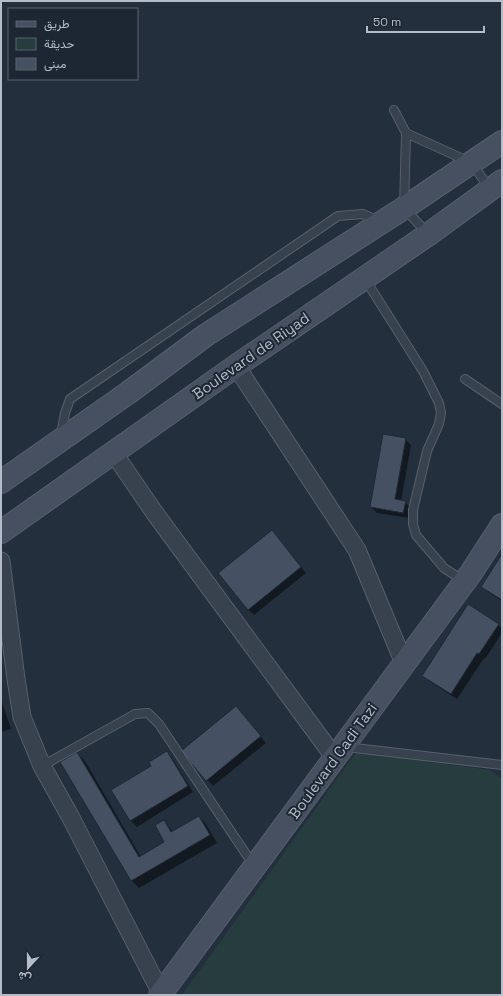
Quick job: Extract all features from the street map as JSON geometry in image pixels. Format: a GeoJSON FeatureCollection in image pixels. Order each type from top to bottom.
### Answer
{"type":"FeatureCollection","features":[{"type":"Feature","properties":{"kind":"main road"},"geometry":{"type":"LineString","coordinates":[[1,482],[128,393],[206,335],[404,208],[502,142]]}},
{"type":"Feature","properties":{"kind":"main road","name":"Boulevard de Riyad"},"geometry":{"type":"LineString","coordinates":[[1,532],[236,366],[429,234],[496,185]]}},
{"type":"Feature","properties":{"kind":"main road","name":"Boulevard Cadi Tazi"},"geometry":{"type":"LineString","coordinates":[[160,994],[471,573],[502,525]]}},
{"type":"Feature","properties":{"kind":"street"},"geometry":{"type":"LineString","coordinates":[[236,366],[357,550],[404,663]]}},
{"type":"Feature","properties":{"kind":"street"},"geometry":{"type":"LineString","coordinates":[[113,452],[154,512],[340,752]]}},
{"type":"Feature","properties":{"kind":"street"},"geometry":{"type":"LineString","coordinates":[[1,561],[22,717],[42,766],[74,824],[160,994]]}},
{"type":"Feature","properties":{"kind":"lane"},"geometry":{"type":"LineString","coordinates":[[394,110],[406,132],[404,208],[429,234]]}},
{"type":"Feature","properties":{"kind":"lane"},"geometry":{"type":"LineString","coordinates":[[406,132],[472,163],[496,185]]}},
{"type":"Feature","properties":{"kind":"lane"},"geometry":{"type":"LineString","coordinates":[[60,440],[65,413],[70,399],[331,220],[338,216],[363,214],[382,222]]}},
{"type":"Feature","properties":{"kind":"lane"},"geometry":{"type":"LineString","coordinates":[[365,278],[423,371],[439,403],[441,413],[439,424],[428,450],[413,510],[413,524],[416,535],[444,568],[464,582]]}},
{"type":"Feature","properties":{"kind":"lane"},"geometry":{"type":"LineString","coordinates":[[465,379],[502,404]]}},
{"type":"Feature","properties":{"kind":"lane"},"geometry":{"type":"LineString","coordinates":[[42,766],[135,714],[148,713],[159,724],[255,866]]}},
{"type":"Feature","properties":{"kind":"lane"},"geometry":{"type":"LineString","coordinates":[[340,752],[502,765]]}},
{"type":"Feature","properties":{"kind":"green space"},"geometry":{"type":"Polygon","coordinates":[[[357,751],[490,770],[502,779],[502,995],[182,995],[357,751]]]}},
{"type":"Feature","properties":{"kind":"building"},"geometry":{"type":"Polygon","coordinates":[[[383,434],[406,438],[395,499],[406,501],[403,513],[370,507],[383,434]]]}},
{"type":"Feature","properties":{"kind":"building"},"geometry":{"type":"Polygon","coordinates":[[[272,530],[301,567],[248,610],[218,573],[272,530]]]}},
{"type":"Feature","properties":{"kind":"building"},"geometry":{"type":"Polygon","coordinates":[[[502,554],[502,600],[481,587],[502,554]]]}},
{"type":"Feature","properties":{"kind":"building"},"geometry":{"type":"Polygon","coordinates":[[[468,604],[499,624],[479,654],[477,653],[451,694],[422,676],[468,604]]]}},
{"type":"Feature","properties":{"kind":"building"},"geometry":{"type":"Polygon","coordinates":[[[236,706],[261,736],[206,781],[181,751],[236,706]]]}},
{"type":"Feature","properties":{"kind":"building"},"geometry":{"type":"Polygon","coordinates":[[[167,751],[188,786],[130,821],[111,790],[151,766],[149,762],[167,751]]]}},
{"type":"Feature","properties":{"kind":"building"},"geometry":{"type":"Polygon","coordinates":[[[77,752],[139,857],[164,842],[155,825],[164,820],[171,832],[199,816],[210,835],[131,881],[60,762],[77,752]]]}}]}
